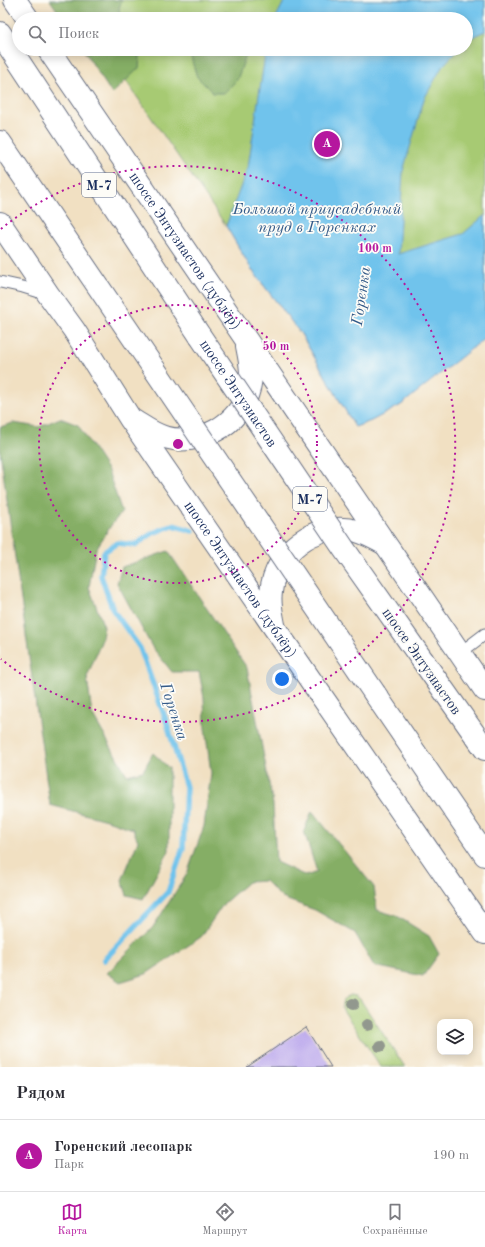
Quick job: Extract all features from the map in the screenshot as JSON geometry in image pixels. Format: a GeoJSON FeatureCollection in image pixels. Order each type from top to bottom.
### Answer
{"type":"FeatureCollection","features":[{"type":"Feature","properties":{"kind":"main road"},"geometry":{"type":"LineString","coordinates":[[15,0],[23,12]]}},
{"type":"Feature","properties":{"kind":"main road","name":"шоссе Энтузиастов"},"geometry":{"type":"LineString","coordinates":[[0,33],[12,51]]}},
{"type":"Feature","properties":{"kind":"main road","name":"шоссе Энтузиастов"},"geometry":{"type":"LineString","coordinates":[[15,56],[200,336],[344,549],[485,749]]}},
{"type":"Feature","properties":{"kind":"main road","name":"шоссе Энтузиастов (дублёр)"},"geometry":{"type":"LineString","coordinates":[[53,56],[485,690]]}},
{"type":"Feature","properties":{"kind":"main road"},"geometry":{"type":"LineString","coordinates":[[0,142],[485,855]]}},
{"type":"Feature","properties":{"kind":"main road","name":"шоссе Энтузиастов (дублёр)"},"geometry":{"type":"LineString","coordinates":[[0,223],[74,330],[131,420],[485,934]]}},
{"type":"Feature","properties":{"kind":"main road"},"geometry":{"type":"LineString","coordinates":[[131,420],[153,433],[176,439],[200,437],[221,427],[238,411],[249,390],[251,366],[246,340]]}},
{"type":"Feature","properties":{"kind":"main road"},"geometry":{"type":"LineString","coordinates":[[274,629],[270,604],[273,581],[282,559],[299,542],[320,532],[344,529],[367,535],[386,545]]}},
{"type":"Feature","properties":{"kind":"lane"},"geometry":{"type":"LineString","coordinates":[[0,282],[48,294]]}},
{"type":"Feature","properties":{"kind":"lane"},"geometry":{"type":"LineString","coordinates":[[460,652],[485,634]]}},
{"type":"Feature","properties":{"kind":"green space"},"geometry":{"type":"Polygon","coordinates":[[[50,0],[122,0],[119,8],[119,12],[58,12],[50,0]]]}},
{"type":"Feature","properties":{"kind":"green space","name":"Большой приусадебный пруд в Горенках"},"geometry":{"type":"Polygon","coordinates":[[[70,0],[485,0],[485,335],[401,405],[371,421],[355,427],[301,334],[252,270],[226,226],[109,56],[473,56],[473,12],[78,12],[70,0]]]}},
{"type":"Feature","properties":{"kind":"green space"},"geometry":{"type":"Polygon","coordinates":[[[88,56],[140,56],[139,68],[112,94],[88,56]]]}},
{"type":"Feature","properties":{"kind":"green space"},"geometry":{"type":"Polygon","coordinates":[[[192,56],[246,56],[237,80],[224,93],[213,93],[197,77],[192,56]]]}},
{"type":"Feature","properties":{"kind":"green space"},"geometry":{"type":"Polygon","coordinates":[[[60,418],[78,425],[108,471],[122,512],[112,524],[96,549],[89,587],[104,627],[101,642],[87,677],[92,714],[127,775],[143,771],[153,753],[169,768],[169,851],[143,899],[127,895],[122,880],[138,841],[133,829],[110,821],[50,805],[0,451],[0,427],[13,423],[39,427],[60,418]]]}},
{"type":"Feature","properties":{"kind":"green space"},"geometry":{"type":"Polygon","coordinates":[[[168,551],[247,668],[273,804],[276,862],[306,876],[317,872],[304,831],[312,811],[374,887],[377,910],[397,916],[429,936],[439,954],[423,976],[374,966],[355,933],[315,910],[282,898],[265,881],[248,882],[224,903],[201,937],[146,974],[120,982],[107,973],[153,927],[187,874],[204,826],[211,773],[205,728],[204,698],[199,672],[172,672],[152,647],[117,583],[122,567],[168,551]]]}},
{"type":"Feature","properties":{"kind":"green space"},"geometry":{"type":"Polygon","coordinates":[[[351,995],[360,999],[405,1067],[381,1067],[343,1010],[343,1001],[346,997],[351,995]]]}},
{"type":"Feature","properties":{"kind":"water"},"geometry":{"type":"Polygon","coordinates":[[[285,0],[485,0],[485,31],[473,37],[473,12],[279,12],[285,0]]]}},
{"type":"Feature","properties":{"kind":"water","name":"Большой приусадебный пруд в Горенках"},"geometry":{"type":"Polygon","coordinates":[[[265,56],[452,56],[442,67],[424,99],[403,171],[398,254],[463,234],[485,215],[485,338],[401,405],[371,421],[355,427],[301,334],[252,270],[226,226],[248,167],[265,56]]]}},
{"type":"Feature","properties":{"kind":"building"},"geometry":{"type":"Polygon","coordinates":[[[306,1027],[331,1067],[247,1067],[306,1027]]]}},
{"type":"Feature","properties":{"kind":"waterway","name":"Горенка"},"geometry":{"type":"LineString","coordinates":[[104,960],[168,892],[183,848],[186,787],[167,723],[140,648],[113,610],[101,576],[104,552],[117,543],[135,545],[153,533],[173,525],[193,531]]}},
{"type":"Feature","properties":{"kind":"place","name":"Горенский лесопарк"},"geometry":{"type":"Point","coordinates":[327,144]}}]}
